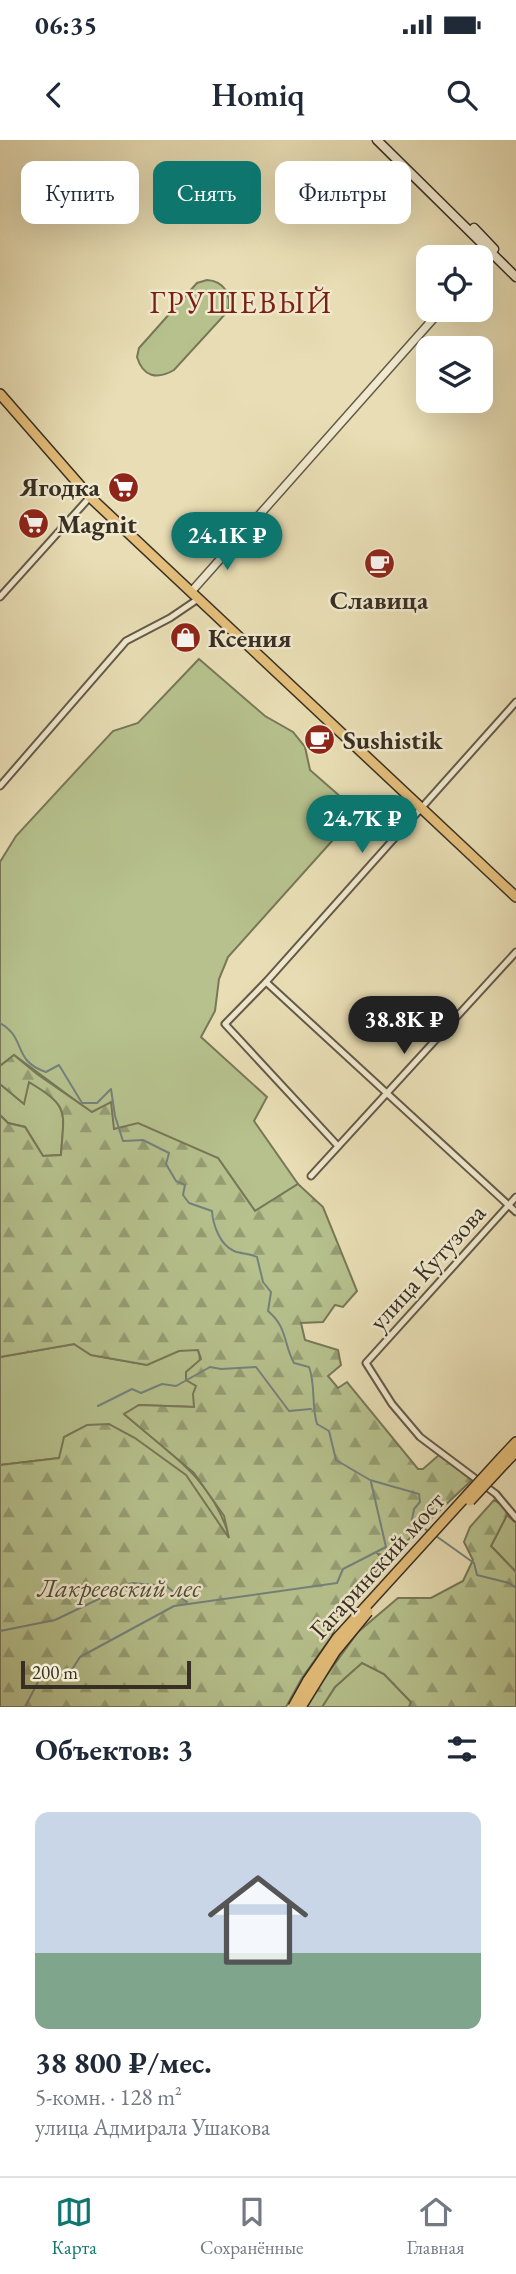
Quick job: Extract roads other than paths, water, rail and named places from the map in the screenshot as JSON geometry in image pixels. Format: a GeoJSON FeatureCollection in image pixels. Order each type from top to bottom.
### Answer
{"type":"FeatureCollection","features":[{"type":"Feature","properties":{"kind":"main road"},"geometry":{"type":"LineString","coordinates":[[377,140],[395,154],[487,245]]}},
{"type":"Feature","properties":{"kind":"main road"},"geometry":{"type":"LineString","coordinates":[[385,140],[395,154]]}},
{"type":"Feature","properties":{"kind":"main road"},"geometry":{"type":"LineString","coordinates":[[493,251],[516,270]]}},
{"type":"Feature","properties":{"kind":"main road"},"geometry":{"type":"LineString","coordinates":[[493,251],[516,277]]}},
{"type":"Feature","properties":{"kind":"main road"},"geometry":{"type":"LineString","coordinates":[[0,394],[90,497],[516,897]]}},
{"type":"Feature","properties":{"kind":"main road"},"geometry":{"type":"LineString","coordinates":[[504,1460],[516,1442]]}},
{"type":"Feature","properties":{"kind":"main road"},"geometry":{"type":"LineString","coordinates":[[504,1460],[516,1451]]}},
{"type":"Feature","properties":{"kind":"main road","name":"Гагаринский мост"},"geometry":{"type":"LineString","coordinates":[[293,1707],[337,1638],[504,1460]]}},
{"type":"Feature","properties":{"kind":"main road","name":"Гагаринский мост"},"geometry":{"type":"LineString","coordinates":[[300,1707],[315,1680],[350,1633],[504,1460]]}},
{"type":"Feature","properties":{"kind":"street"},"geometry":{"type":"LineString","coordinates":[[0,786],[126,641],[170,618],[195,595],[431,322]]}},
{"type":"Feature","properties":{"kind":"street"},"geometry":{"type":"LineString","coordinates":[[0,597],[90,497]]}},
{"type":"Feature","properties":{"kind":"street"},"geometry":{"type":"LineString","coordinates":[[338,1146],[225,1024],[266,982],[516,702]]}},
{"type":"Feature","properties":{"kind":"street"},"geometry":{"type":"LineString","coordinates":[[311,1176],[516,952]]}},
{"type":"Feature","properties":{"kind":"street"},"geometry":{"type":"LineString","coordinates":[[266,982],[516,1212]]}},
{"type":"Feature","properties":{"kind":"street","name":"улица Кутузова"},"geometry":{"type":"LineString","coordinates":[[516,1197],[366,1363],[392,1404],[420,1437],[496,1494],[516,1518]]}},
{"type":"Feature","properties":{"kind":"waterway"},"geometry":{"type":"LineString","coordinates":[[0,1023],[14,1035],[24,1056],[35,1067],[46,1072],[59,1065],[82,1103],[97,1103],[111,1089],[115,1116],[123,1141],[143,1140],[169,1153],[166,1164],[176,1181],[185,1185],[183,1195],[189,1203],[212,1211],[218,1234],[229,1248],[257,1257],[263,1282],[271,1292],[268,1311],[279,1323],[294,1363],[309,1367],[317,1424],[329,1431],[336,1460],[370,1480],[419,1494],[420,1502],[414,1509],[412,1520],[428,1531]]}},
{"type":"Feature","properties":{"kind":"waterway"},"geometry":{"type":"LineString","coordinates":[[98,1406],[132,1389],[141,1393],[162,1384],[176,1386],[210,1367],[256,1367],[289,1411],[311,1409]]}},
{"type":"Feature","properties":{"kind":"waterway"},"geometry":{"type":"LineString","coordinates":[[25,1707],[39,1680],[71,1671],[80,1657],[174,1606],[337,1583],[343,1569],[386,1547],[371,1482]]}},
{"type":"Feature","properties":{"kind":"waterway"},"geometry":{"type":"LineString","coordinates":[[436,1536],[474,1563],[477,1575],[509,1583],[516,1588]]}},
{"type":"Feature","properties":{"kind":"waterway"},"geometry":{"type":"LineString","coordinates":[[0,1631],[55,1620],[132,1583],[166,1586],[187,1602]]}},
{"type":"Feature","properties":{"kind":"place","name":"Ягодка"},"geometry":{"type":"Point","coordinates":[123,487]}},
{"type":"Feature","properties":{"kind":"place","name":"Magnit"},"geometry":{"type":"Point","coordinates":[34,524]}},
{"type":"Feature","properties":{"kind":"place","name":"Славица"},"geometry":{"type":"Point","coordinates":[379,564]}},
{"type":"Feature","properties":{"kind":"place","name":"Ксения"},"geometry":{"type":"Point","coordinates":[185,638]}},
{"type":"Feature","properties":{"kind":"place","name":"Sushistik"},"geometry":{"type":"Point","coordinates":[320,740]}},
{"type":"Feature","properties":{"kind":"district","name":"ГРУШЕВЫЙ"},"geometry":{"type":"Point","coordinates":[241,302]}},
{"type":"Feature","properties":{"kind":"park label","name":"Лакреевский лес"},"geometry":{"type":"Point","coordinates":[119,1588]}}]}
